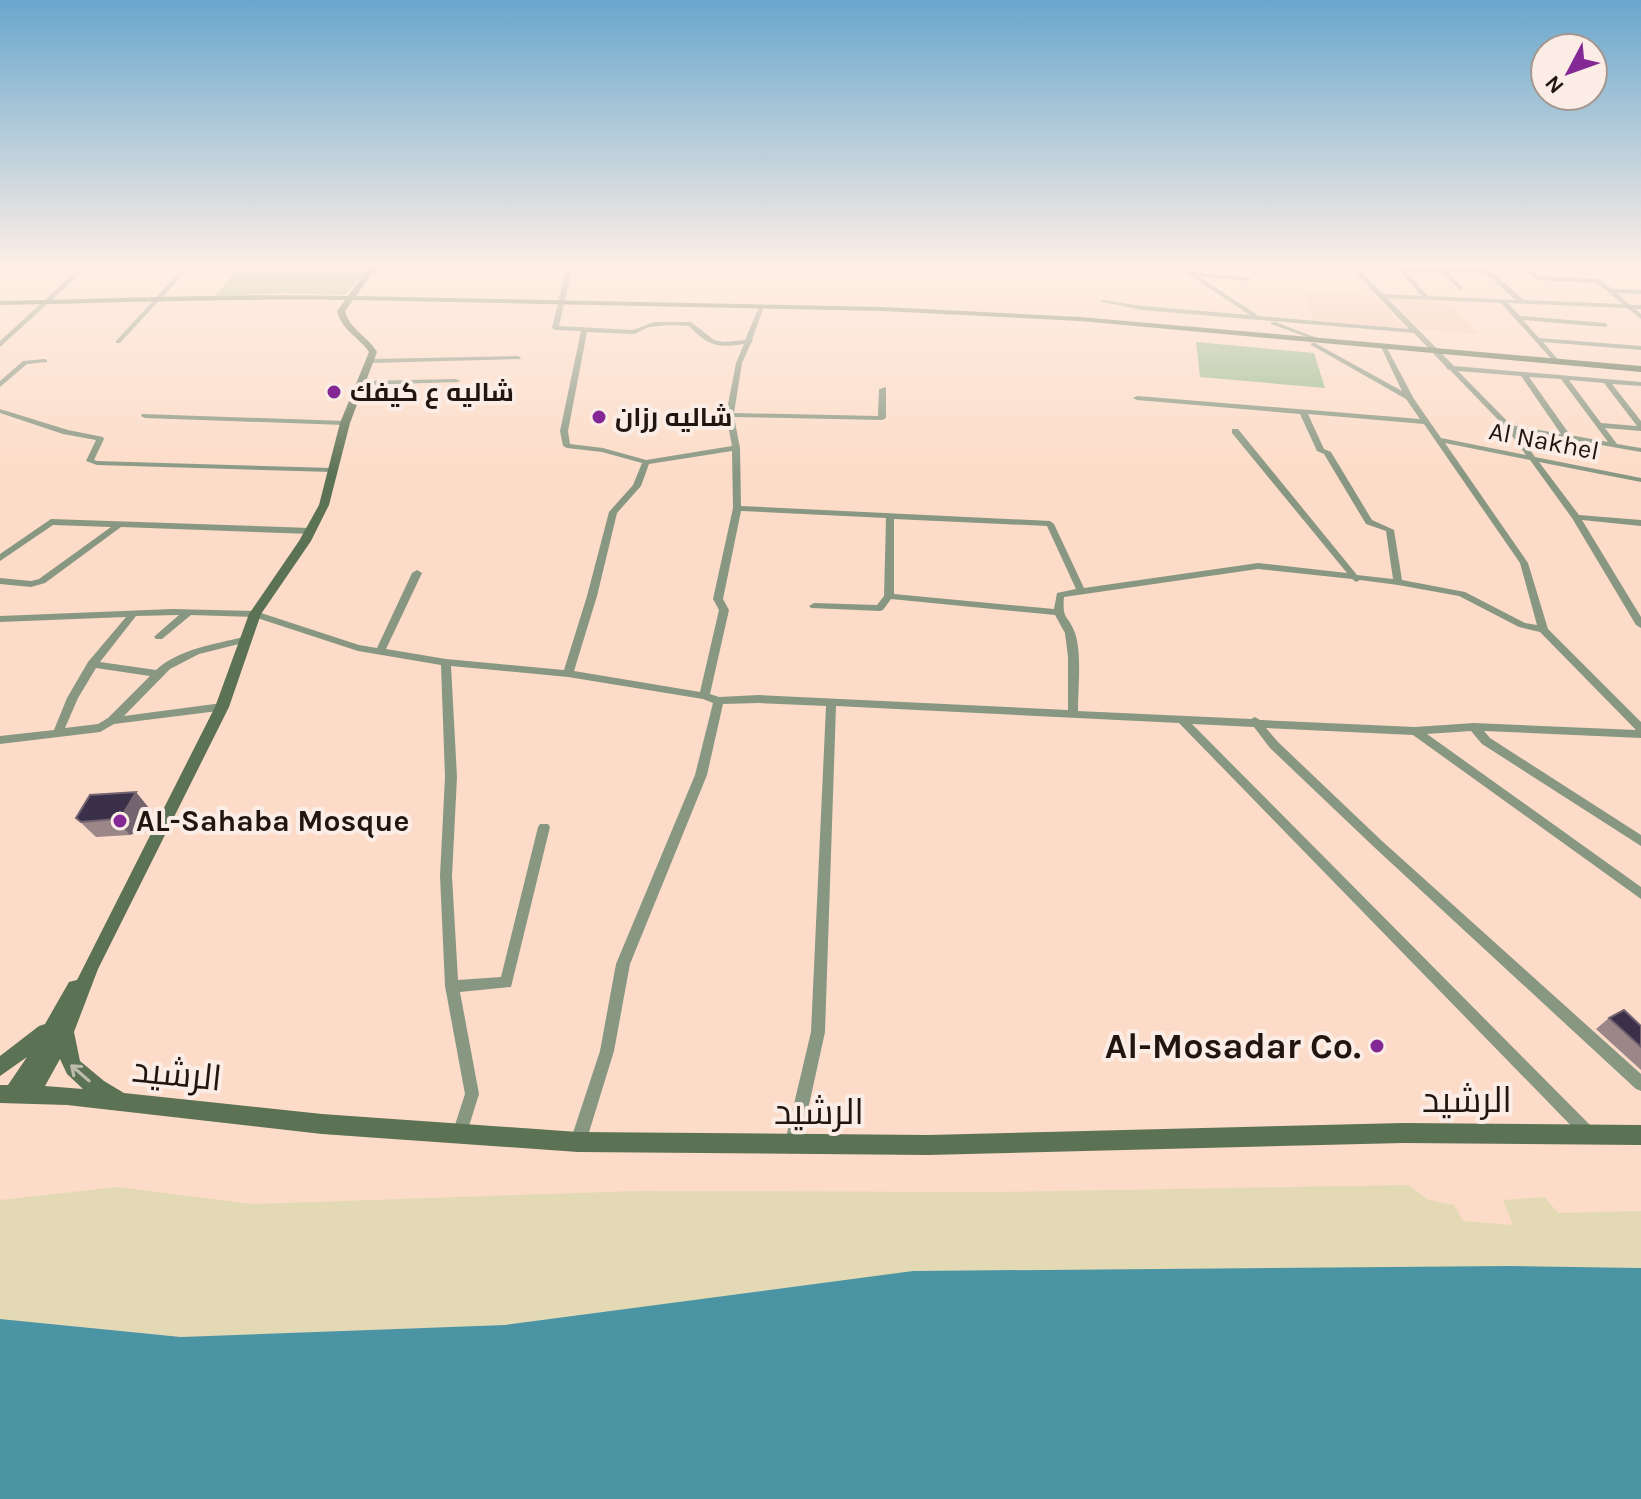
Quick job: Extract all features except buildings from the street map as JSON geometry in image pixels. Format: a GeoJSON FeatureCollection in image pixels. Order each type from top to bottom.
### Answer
{"type":"FeatureCollection","features":[{"type":"Feature","properties":{"kind":"street"},"geometry":{"type":"LineString","coordinates":[[118,342],[125,335]]}},
{"type":"Feature","properties":{"kind":"street"},"geometry":{"type":"LineString","coordinates":[[15,1093],[61,1024],[222,707],[255,614],[311,531],[324,505],[345,423],[372,361],[371,345],[353,335]]}},
{"type":"Feature","properties":{"kind":"street"},"geometry":{"type":"LineString","coordinates":[[583,335],[564,431],[567,446],[603,450],[646,462],[736,448]]}},
{"type":"Feature","properties":{"kind":"street"},"geometry":{"type":"LineString","coordinates":[[700,335],[713,345],[750,341]]}},
{"type":"Feature","properties":{"kind":"street"},"geometry":{"type":"LineString","coordinates":[[704,696],[724,610],[718,599],[737,508],[736,448],[730,415],[739,363],[752,335]]}},
{"type":"Feature","properties":{"kind":"street"},"geometry":{"type":"LineString","coordinates":[[1245,335],[1636,368],[1641,381],[1449,368]]}},
{"type":"Feature","properties":{"kind":"street"},"geometry":{"type":"LineString","coordinates":[[1304,335],[1325,343]]}},
{"type":"Feature","properties":{"kind":"street"},"geometry":{"type":"LineString","coordinates":[[1418,335],[1509,427],[1537,460],[1576,517],[1641,625]]}},
{"type":"Feature","properties":{"kind":"street"},"geometry":{"type":"LineString","coordinates":[[1534,335],[1557,362]]}},
{"type":"Feature","properties":{"kind":"street"},"geometry":{"type":"LineString","coordinates":[[1539,340],[1641,348]]}},
{"type":"Feature","properties":{"kind":"street"},"geometry":{"type":"LineString","coordinates":[[1308,341],[1410,399]]}},
{"type":"Feature","properties":{"kind":"street"},"geometry":{"type":"LineString","coordinates":[[1384,347],[1410,399],[1524,563],[1543,630],[1641,731]]}},
{"type":"Feature","properties":{"kind":"street"},"geometry":{"type":"LineString","coordinates":[[372,361],[518,358]]}},
{"type":"Feature","properties":{"kind":"street"},"geometry":{"type":"LineString","coordinates":[[0,385],[25,362],[45,361]]}},
{"type":"Feature","properties":{"kind":"street"},"geometry":{"type":"LineString","coordinates":[[1524,375],[1568,438]]}},
{"type":"Feature","properties":{"kind":"street"},"geometry":{"type":"LineString","coordinates":[[1563,377],[1615,446]]}},
{"type":"Feature","properties":{"kind":"street"},"geometry":{"type":"LineString","coordinates":[[363,383],[456,381]]}},
{"type":"Feature","properties":{"kind":"street"},"geometry":{"type":"LineString","coordinates":[[1606,381],[1641,428]]}},
{"type":"Feature","properties":{"kind":"street"},"geometry":{"type":"LineString","coordinates":[[730,415],[882,418],[883,389]]}},
{"type":"Feature","properties":{"kind":"street"},"geometry":{"type":"LineString","coordinates":[[1137,398],[1426,422]]}},
{"type":"Feature","properties":{"kind":"street"},"geometry":{"type":"LineString","coordinates":[[0,411],[66,432],[100,439],[90,461],[97,463],[332,470]]}},
{"type":"Feature","properties":{"kind":"street"},"geometry":{"type":"LineString","coordinates":[[1303,412],[1321,451],[1327,452],[1369,522],[1390,530],[1398,582]]}},
{"type":"Feature","properties":{"kind":"street"},"geometry":{"type":"LineString","coordinates":[[145,416],[345,423]]}},
{"type":"Feature","properties":{"kind":"street"},"geometry":{"type":"LineString","coordinates":[[1601,425],[1641,428]]}},
{"type":"Feature","properties":{"kind":"street"},"geometry":{"type":"LineString","coordinates":[[1509,427],[1641,450]]}},
{"type":"Feature","properties":{"kind":"street"},"geometry":{"type":"LineString","coordinates":[[1235,431],[1356,579]]}},
{"type":"Feature","properties":{"kind":"street","name":"Al Nakhel"},"geometry":{"type":"LineString","coordinates":[[1440,440],[1641,480]]}},
{"type":"Feature","properties":{"kind":"street"},"geometry":{"type":"LineString","coordinates":[[568,674],[613,512],[637,486],[646,462]]}},
{"type":"Feature","properties":{"kind":"street"},"geometry":{"type":"LineString","coordinates":[[737,508],[1050,524],[1081,591]]}},
{"type":"Feature","properties":{"kind":"street"},"geometry":{"type":"LineString","coordinates":[[814,606],[880,608],[889,596],[890,516]]}},
{"type":"Feature","properties":{"kind":"street"},"geometry":{"type":"LineString","coordinates":[[1576,517],[1641,523]]}},
{"type":"Feature","properties":{"kind":"street"},"geometry":{"type":"LineString","coordinates":[[0,558],[51,522],[311,531]]}},
{"type":"Feature","properties":{"kind":"street"},"geometry":{"type":"LineString","coordinates":[[0,581],[31,584],[42,581],[118,525]]}},
{"type":"Feature","properties":{"kind":"street"},"geometry":{"type":"LineString","coordinates":[[1073,712],[1070,633],[1058,612],[1060,595],[1081,591],[1258,566],[1398,582],[1462,594],[1522,625],[1543,630]]}},
{"type":"Feature","properties":{"kind":"street"},"geometry":{"type":"LineString","coordinates":[[380,651],[417,573]]}},
{"type":"Feature","properties":{"kind":"street"},"geometry":{"type":"LineString","coordinates":[[889,596],[1058,612]]}},
{"type":"Feature","properties":{"kind":"street"},"geometry":{"type":"LineString","coordinates":[[0,619],[134,613],[255,614],[358,648],[446,662],[568,674],[719,701],[831,702],[1073,712],[1415,731],[1474,727],[1641,731]]}},
{"type":"Feature","properties":{"kind":"street"},"geometry":{"type":"LineString","coordinates":[[58,732],[71,697],[92,664],[134,613]]}},
{"type":"Feature","properties":{"kind":"street"},"geometry":{"type":"LineString","coordinates":[[159,637],[188,613]]}},
{"type":"Feature","properties":{"kind":"street"},"geometry":{"type":"LineString","coordinates":[[0,740],[100,728],[112,721],[157,674],[196,652],[244,640]]}},
{"type":"Feature","properties":{"kind":"street"},"geometry":{"type":"LineString","coordinates":[[446,662],[451,777],[446,876],[452,986],[472,1094],[460,1134]]}},
{"type":"Feature","properties":{"kind":"street"},"geometry":{"type":"LineString","coordinates":[[92,664],[157,674]]}},
{"type":"Feature","properties":{"kind":"street"},"geometry":{"type":"LineString","coordinates":[[578,1142],[607,1051],[623,964],[701,775],[719,701]]}},
{"type":"Feature","properties":{"kind":"street"},"geometry":{"type":"LineString","coordinates":[[792,1146],[818,1032],[831,702]]}},
{"type":"Feature","properties":{"kind":"street"},"geometry":{"type":"LineString","coordinates":[[112,721],[222,707]]}},
{"type":"Feature","properties":{"kind":"street"},"geometry":{"type":"LineString","coordinates":[[1182,720],[1589,1134]]}},
{"type":"Feature","properties":{"kind":"street"},"geometry":{"type":"LineString","coordinates":[[1255,721],[1274,745],[1378,844],[1641,1084]]}},
{"type":"Feature","properties":{"kind":"street"},"geometry":{"type":"LineString","coordinates":[[1474,727],[1486,741],[1641,841]]}},
{"type":"Feature","properties":{"kind":"street"},"geometry":{"type":"LineString","coordinates":[[1415,731],[1641,894]]}},
{"type":"Feature","properties":{"kind":"street"},"geometry":{"type":"LineString","coordinates":[[452,986],[506,983],[544,827]]}},
{"type":"Feature","properties":{"kind":"street"},"geometry":{"type":"LineString","coordinates":[[0,1067],[61,1024]]}},
{"type":"Feature","properties":{"kind":"street"},"geometry":{"type":"LineString","coordinates":[[61,1024],[71,1068],[121,1103]]}},
{"type":"Feature","properties":{"kind":"street","name":"الرشيد"},"geometry":{"type":"LineString","coordinates":[[15,1093],[322,1124],[578,1142],[792,1146],[1403,1133],[1641,1135]]}},
{"type":"Feature","properties":{"kind":"green space"},"geometry":{"type":"Polygon","coordinates":[[[1196,342],[1314,353],[1325,388],[1200,377],[1196,342]]]}},
{"type":"Feature","properties":{"kind":"sand"},"geometry":{"type":"Polygon","coordinates":[[[1408,1185],[1429,1200],[1454,1205],[1463,1221],[1513,1225],[1503,1200],[1545,1197],[1558,1213],[1641,1211],[1641,1268],[1511,1266],[505,1325],[181,1337],[0,1319],[0,1200],[117,1187],[252,1204],[637,1191],[995,1192],[1408,1185]]]}},
{"type":"Feature","properties":{"kind":"water"},"geometry":{"type":"Polygon","coordinates":[[[1511,1266],[1641,1268],[1641,1499],[0,1499],[0,1319],[181,1337],[505,1325],[913,1271],[1511,1266]]]}},
{"type":"Feature","properties":{"kind":"place","name":"شاليه ع كيفك"},"geometry":{"type":"Point","coordinates":[334,392]}},
{"type":"Feature","properties":{"kind":"place","name":"شاليه رزان"},"geometry":{"type":"Point","coordinates":[599,417]}},
{"type":"Feature","properties":{"kind":"place","name":"AL-Sahaba Mosque"},"geometry":{"type":"Point","coordinates":[120,821]}},
{"type":"Feature","properties":{"kind":"place","name":"Al-Mosadar Co."},"geometry":{"type":"Point","coordinates":[1377,1046]}}]}
